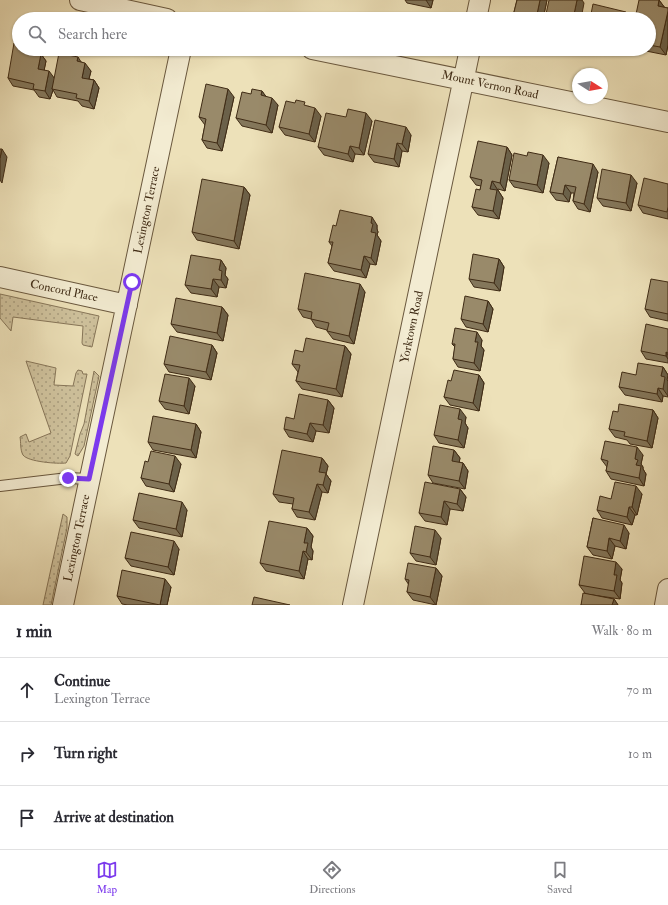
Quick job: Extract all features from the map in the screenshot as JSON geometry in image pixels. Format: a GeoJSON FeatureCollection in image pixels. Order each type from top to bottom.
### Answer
{"type":"FeatureCollection","features":[{"type":"Feature","properties":{"kind":"street"},"geometry":{"type":"LineString","coordinates":[[80,0],[135,12]]}},
{"type":"Feature","properties":{"kind":"street"},"geometry":{"type":"LineString","coordinates":[[477,12],[480,0]]}},
{"type":"Feature","properties":{"kind":"street","name":"Lexington Terrace"},"geometry":{"type":"LineString","coordinates":[[63,605],[180,56]]}},
{"type":"Feature","properties":{"kind":"street","name":"Mount Vernon Road"},"geometry":{"type":"LineString","coordinates":[[346,56],[668,122]]}},
{"type":"Feature","properties":{"kind":"street","name":"Yorktown Road"},"geometry":{"type":"LineString","coordinates":[[353,605],[468,56]]}},
{"type":"Feature","properties":{"kind":"street","name":"Concord Place"},"geometry":{"type":"LineString","coordinates":[[0,277],[127,305]]}},
{"type":"Feature","properties":{"kind":"street"},"geometry":{"type":"LineString","coordinates":[[665,605],[668,589]]}},
{"type":"Feature","properties":{"kind":"lane"},"geometry":{"type":"LineString","coordinates":[[0,486],[68,478],[89,479]]}},
{"type":"Feature","properties":{"kind":"shaded area"},"geometry":{"type":"Polygon","coordinates":[[[0,294],[99,316],[92,347],[83,345],[82,343],[83,326],[13,317],[11,331],[0,318],[0,294]]]}},
{"type":"Feature","properties":{"kind":"shaded area"},"geometry":{"type":"Polygon","coordinates":[[[26,361],[56,368],[54,385],[73,386],[78,370],[82,371],[83,374],[87,374],[70,456],[66,463],[37,461],[26,457],[22,453],[20,437],[26,434],[29,442],[51,433],[26,361]]]}},
{"type":"Feature","properties":{"kind":"shaded area"},"geometry":{"type":"Polygon","coordinates":[[[94,371],[99,376],[84,446],[78,456],[75,454],[84,424],[94,371]]]}},
{"type":"Feature","properties":{"kind":"shaded area"},"geometry":{"type":"Polygon","coordinates":[[[63,514],[67,517],[67,528],[51,605],[43,605],[63,514]]]}},
{"type":"Feature","properties":{"kind":"building"},"geometry":{"type":"Polygon","coordinates":[[[517,0],[540,0],[537,12],[514,12],[517,0]]]}},
{"type":"Feature","properties":{"kind":"building"},"geometry":{"type":"Polygon","coordinates":[[[549,0],[577,0],[574,12],[546,12],[549,0]]]}},
{"type":"Feature","properties":{"kind":"building"},"geometry":{"type":"Polygon","coordinates":[[[639,0],[659,0],[658,6],[668,8],[660,47],[656,46],[656,12],[636,12],[639,0]]]}},
{"type":"Feature","properties":{"kind":"building"},"geometry":{"type":"Polygon","coordinates":[[[593,4],[626,12],[591,12],[593,4]]]}},
{"type":"Feature","properties":{"kind":"building"},"geometry":{"type":"Polygon","coordinates":[[[12,55],[12,56],[41,56],[38,69],[49,71],[45,91],[33,89],[34,84],[8,78],[12,55]]]}},
{"type":"Feature","properties":{"kind":"building"},"geometry":{"type":"Polygon","coordinates":[[[58,56],[78,57],[77,61],[85,63],[82,78],[94,80],[89,101],[76,98],[77,94],[52,89],[58,56]]]}},
{"type":"Feature","properties":{"kind":"building"},"geometry":{"type":"Polygon","coordinates":[[[206,84],[228,89],[217,143],[202,140],[206,119],[199,117],[206,84]]]}},
{"type":"Feature","properties":{"kind":"building"},"geometry":{"type":"Polygon","coordinates":[[[252,89],[262,91],[261,95],[272,98],[266,125],[236,118],[242,92],[251,94],[252,89]]]}},
{"type":"Feature","properties":{"kind":"building"},"geometry":{"type":"Polygon","coordinates":[[[296,100],[305,102],[304,105],[315,108],[309,134],[279,127],[286,101],[295,103],[296,100]]]}},
{"type":"Feature","properties":{"kind":"building"},"geometry":{"type":"Polygon","coordinates":[[[348,109],[366,113],[359,148],[350,146],[348,154],[318,147],[326,113],[346,117],[348,109]]]}},
{"type":"Feature","properties":{"kind":"building"},"geometry":{"type":"Polygon","coordinates":[[[375,120],[406,127],[402,144],[397,143],[394,159],[368,154],[375,120]]]}},
{"type":"Feature","properties":{"kind":"building"},"geometry":{"type":"Polygon","coordinates":[[[478,141],[507,147],[500,183],[492,181],[490,189],[497,190],[493,211],[472,207],[476,189],[480,190],[482,180],[470,177],[478,141]]]}},
{"type":"Feature","properties":{"kind":"building"},"geometry":{"type":"Polygon","coordinates":[[[528,152],[543,155],[537,185],[509,180],[514,153],[527,156],[528,152]]]}},
{"type":"Feature","properties":{"kind":"building"},"geometry":{"type":"Polygon","coordinates":[[[558,157],[593,164],[584,204],[573,201],[576,187],[565,185],[563,194],[550,192],[558,157]]]}},
{"type":"Feature","properties":{"kind":"building"},"geometry":{"type":"Polygon","coordinates":[[[602,169],[631,175],[626,203],[597,198],[602,169]]]}},
{"type":"Feature","properties":{"kind":"building"},"geometry":{"type":"Polygon","coordinates":[[[644,178],[668,184],[667,212],[638,205],[644,178]]]}},
{"type":"Feature","properties":{"kind":"building"},"geometry":{"type":"Polygon","coordinates":[[[202,179],[244,187],[234,241],[192,232],[202,179]]]}},
{"type":"Feature","properties":{"kind":"building"},"geometry":{"type":"Polygon","coordinates":[[[340,210],[372,217],[371,223],[373,224],[371,232],[376,233],[371,258],[364,256],[361,270],[328,263],[333,242],[329,242],[333,225],[336,226],[340,210]]]}},
{"type":"Feature","properties":{"kind":"building"},"geometry":{"type":"Polygon","coordinates":[[[473,254],[499,259],[494,283],[469,279],[473,254]]]}},
{"type":"Feature","properties":{"kind":"building"},"geometry":{"type":"Polygon","coordinates":[[[191,255],[221,260],[219,270],[222,271],[221,280],[213,279],[211,289],[185,285],[191,255]]]}},
{"type":"Feature","properties":{"kind":"building"},"geometry":{"type":"Polygon","coordinates":[[[305,273],[360,284],[349,336],[327,331],[329,323],[311,319],[312,312],[298,309],[305,273]]]}},
{"type":"Feature","properties":{"kind":"building"},"geometry":{"type":"Polygon","coordinates":[[[651,279],[668,282],[668,314],[645,309],[651,279]]]}},
{"type":"Feature","properties":{"kind":"building"},"geometry":{"type":"Polygon","coordinates":[[[465,296],[488,301],[483,324],[461,319],[465,296]]]}},
{"type":"Feature","properties":{"kind":"building"},"geometry":{"type":"Polygon","coordinates":[[[176,298],[222,307],[217,333],[171,324],[176,298]]]}},
{"type":"Feature","properties":{"kind":"building"},"geometry":{"type":"Polygon","coordinates":[[[646,324],[668,329],[668,353],[666,352],[666,356],[641,351],[646,324]]]}},
{"type":"Feature","properties":{"kind":"building"},"geometry":{"type":"Polygon","coordinates":[[[455,328],[477,332],[475,342],[478,342],[474,363],[453,359],[455,344],[452,344],[455,328]]]}},
{"type":"Feature","properties":{"kind":"building"},"geometry":{"type":"Polygon","coordinates":[[[170,336],[212,345],[206,372],[164,364],[170,336]]]}},
{"type":"Feature","properties":{"kind":"building"},"geometry":{"type":"Polygon","coordinates":[[[306,338],[345,346],[336,389],[296,381],[300,365],[292,364],[295,350],[303,352],[306,338]]]}},
{"type":"Feature","properties":{"kind":"building"},"geometry":{"type":"Polygon","coordinates":[[[638,363],[663,367],[661,376],[665,377],[663,389],[658,388],[657,394],[619,387],[622,372],[636,375],[638,363]]]}},
{"type":"Feature","properties":{"kind":"building"},"geometry":{"type":"Polygon","coordinates":[[[454,370],[479,375],[473,403],[444,397],[448,380],[451,381],[454,370]]]}},
{"type":"Feature","properties":{"kind":"building"},"geometry":{"type":"Polygon","coordinates":[[[165,374],[189,378],[184,406],[159,401],[165,374]]]}},
{"type":"Feature","properties":{"kind":"building"},"geometry":{"type":"Polygon","coordinates":[[[299,394],[328,400],[323,425],[310,423],[307,434],[284,429],[286,417],[294,419],[299,394]]]}},
{"type":"Feature","properties":{"kind":"building"},"geometry":{"type":"Polygon","coordinates":[[[619,404],[653,410],[647,441],[624,436],[625,432],[609,429],[613,411],[618,412],[619,404]]]}},
{"type":"Feature","properties":{"kind":"building"},"geometry":{"type":"Polygon","coordinates":[[[440,405],[460,409],[458,419],[462,420],[458,440],[434,435],[440,405]]]}},
{"type":"Feature","properties":{"kind":"building"},"geometry":{"type":"Polygon","coordinates":[[[153,416],[196,424],[191,450],[148,442],[153,416]]]}},
{"type":"Feature","properties":{"kind":"building"},"geometry":{"type":"Polygon","coordinates":[[[605,441],[637,447],[635,459],[638,460],[636,465],[641,466],[639,478],[606,471],[608,461],[601,459],[605,441]]]}},
{"type":"Feature","properties":{"kind":"building"},"geometry":{"type":"Polygon","coordinates":[[[433,446],[454,450],[452,461],[463,463],[459,481],[428,475],[433,446]]]}},
{"type":"Feature","properties":{"kind":"building"},"geometry":{"type":"Polygon","coordinates":[[[282,450],[322,458],[319,472],[326,473],[323,485],[317,484],[309,512],[292,509],[294,498],[273,494],[282,450]]]}},
{"type":"Feature","properties":{"kind":"building"},"geometry":{"type":"Polygon","coordinates":[[[151,451],[175,456],[169,484],[141,478],[145,461],[148,462],[151,451]]]}},
{"type":"Feature","properties":{"kind":"building"},"geometry":{"type":"Polygon","coordinates":[[[425,482],[460,489],[457,504],[444,501],[441,517],[419,513],[425,482]]]}},
{"type":"Feature","properties":{"kind":"building"},"geometry":{"type":"Polygon","coordinates":[[[615,482],[636,486],[632,507],[629,507],[627,517],[597,510],[600,496],[611,499],[615,482]]]}},
{"type":"Feature","properties":{"kind":"building"},"geometry":{"type":"Polygon","coordinates":[[[139,493],[182,502],[176,529],[133,520],[139,493]]]}},
{"type":"Feature","properties":{"kind":"building"},"geometry":{"type":"Polygon","coordinates":[[[593,518],[624,525],[620,541],[609,538],[607,551],[587,547],[593,518]]]}},
{"type":"Feature","properties":{"kind":"building"},"geometry":{"type":"Polygon","coordinates":[[[269,521],[307,528],[304,543],[308,543],[306,552],[303,551],[299,571],[260,563],[269,521]]]}},
{"type":"Feature","properties":{"kind":"building"},"geometry":{"type":"Polygon","coordinates":[[[415,526],[435,530],[430,557],[410,553],[415,526]]]}},
{"type":"Feature","properties":{"kind":"building"},"geometry":{"type":"Polygon","coordinates":[[[131,532],[174,541],[168,567],[125,558],[131,532]]]}},
{"type":"Feature","properties":{"kind":"building"},"geometry":{"type":"Polygon","coordinates":[[[584,556],[616,562],[614,575],[617,575],[614,591],[579,585],[584,556]]]}},
{"type":"Feature","properties":{"kind":"building"},"geometry":{"type":"Polygon","coordinates":[[[408,563],[436,568],[430,597],[407,592],[409,580],[405,579],[408,563]]]}},
{"type":"Feature","properties":{"kind":"building"},"geometry":{"type":"Polygon","coordinates":[[[122,570],[165,579],[160,605],[117,596],[122,570]]]}},
{"type":"Feature","properties":{"kind":"building"},"geometry":{"type":"Polygon","coordinates":[[[583,593],[614,599],[612,605],[581,605],[583,593]]]}},
{"type":"Feature","properties":{"kind":"building"},"geometry":{"type":"Polygon","coordinates":[[[254,597],[290,605],[252,605],[254,597]]]}},
{"type":"Feature","properties":{"kind":"route"},"geometry":{"type":"LineString","coordinates":[[68,478],[89,479],[132,282]]}}]}
